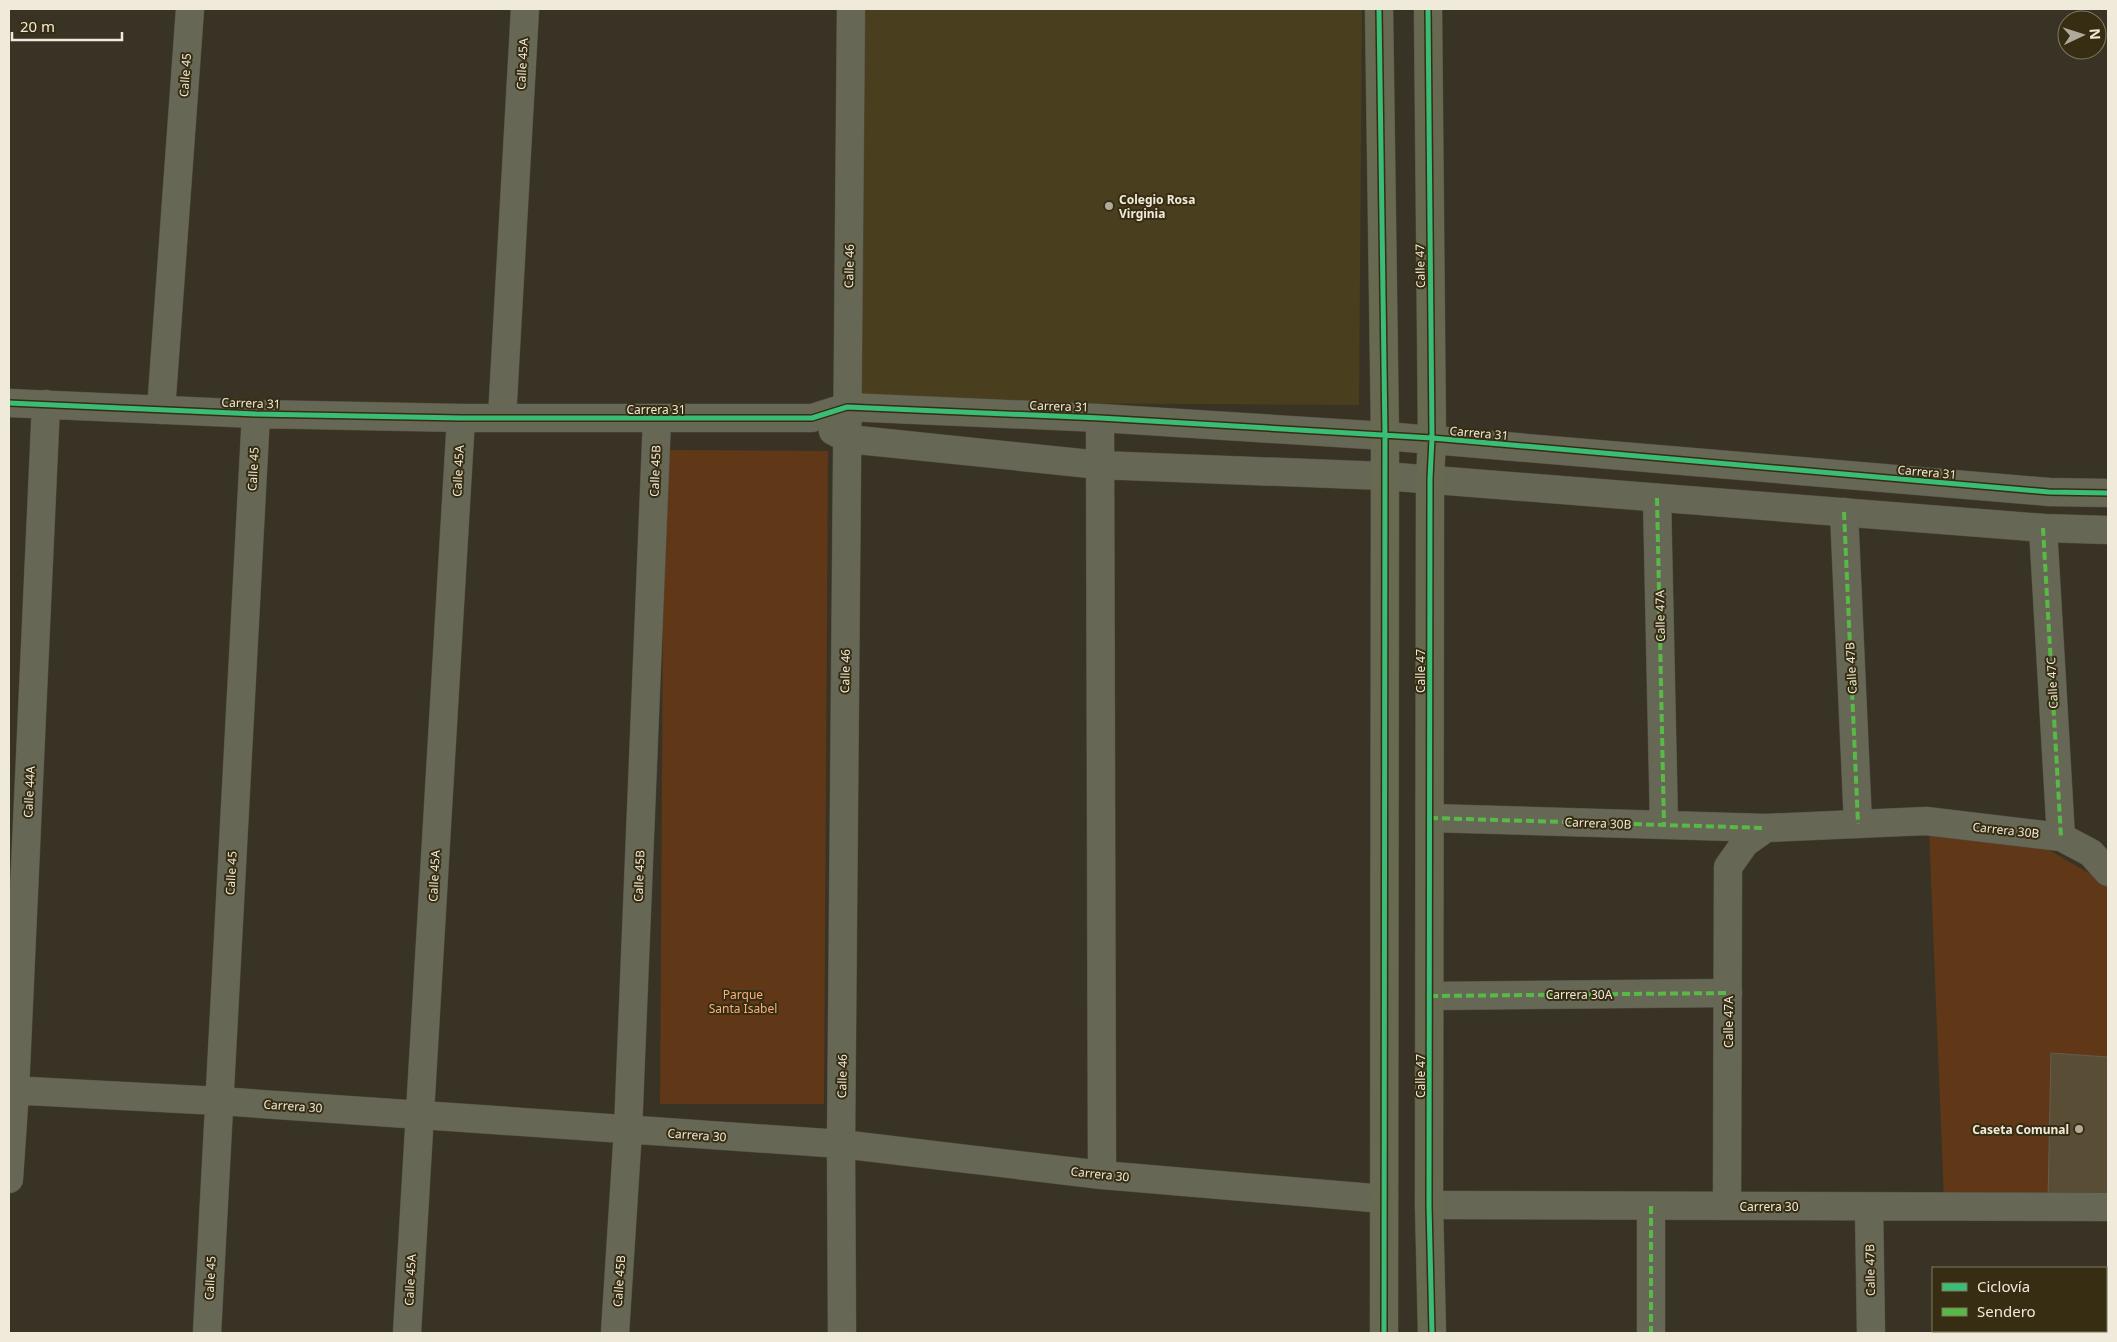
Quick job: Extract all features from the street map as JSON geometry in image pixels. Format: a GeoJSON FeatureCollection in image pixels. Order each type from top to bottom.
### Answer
{"type":"FeatureCollection","features":[{"type":"Feature","properties":{"kind":"main road"},"geometry":{"type":"LineString","coordinates":[[1380,9],[1385,436],[1384,1333]]}},
{"type":"Feature","properties":{"kind":"main road","name":"Calle 47"},"geometry":{"type":"LineString","coordinates":[[1428,9],[1432,438],[1430,479],[1429,1205],[1432,1333]]}},
{"type":"Feature","properties":{"kind":"street","name":"Calle 45"},"geometry":{"type":"LineString","coordinates":[[161,410],[190,9]]}},
{"type":"Feature","properties":{"kind":"street","name":"Calle 45A"},"geometry":{"type":"LineString","coordinates":[[502,418],[525,9]]}},
{"type":"Feature","properties":{"kind":"street","name":"Calle 46"},"geometry":{"type":"LineString","coordinates":[[842,1333],[841,1144],[851,9]]}},
{"type":"Feature","properties":{"kind":"street","name":"Carrera 31"},"geometry":{"type":"LineString","coordinates":[[9,403],[256,414],[657,419],[812,418],[847,407],[1100,418],[1432,438],[1809,473],[2049,492],[2108,493]]}},
{"type":"Feature","properties":{"kind":"street","name":"Calle 44A"},"geometry":{"type":"LineString","coordinates":[[9,1178],[46,404]]}},
{"type":"Feature","properties":{"kind":"street","name":"Calle 45"},"geometry":{"type":"LineString","coordinates":[[207,1333],[256,414]]}},
{"type":"Feature","properties":{"kind":"street","name":"Calle 45A"},"geometry":{"type":"LineString","coordinates":[[407,1333],[461,418]]}},
{"type":"Feature","properties":{"kind":"street"},"geometry":{"type":"LineString","coordinates":[[812,418],[848,439],[1100,465],[1384,476],[2043,528],[2108,530]]}},
{"type":"Feature","properties":{"kind":"street"},"geometry":{"type":"LineString","coordinates":[[1100,418],[1102,1175]]}},
{"type":"Feature","properties":{"kind":"street","name":"Calle 45B"},"geometry":{"type":"LineString","coordinates":[[615,1333],[628,1130],[657,419]]}},
{"type":"Feature","properties":{"kind":"street"},"geometry":{"type":"LineString","coordinates":[[1807,509],[1802,497],[1801,488],[1809,473]]}},
{"type":"Feature","properties":{"kind":"street","name":"Calle 47A"},"geometry":{"type":"LineString","coordinates":[[1657,498],[1664,825]]}},
{"type":"Feature","properties":{"kind":"street","name":"Calle 47B"},"geometry":{"type":"LineString","coordinates":[[1844,512],[1858,824]]}},
{"type":"Feature","properties":{"kind":"street","name":"Calle 47C"},"geometry":{"type":"LineString","coordinates":[[2043,528],[2061,836]]}},
{"type":"Feature","properties":{"kind":"street","name":"Carrera 30B"},"geometry":{"type":"LineString","coordinates":[[1430,818],[1664,825],[1756,836],[1858,824],[1926,821],[2061,836],[2100,862]]}},
{"type":"Feature","properties":{"kind":"street","name":"Calle 47A"},"geometry":{"type":"LineString","coordinates":[[1727,1206],[1728,867],[1756,836]]}},
{"type":"Feature","properties":{"kind":"street","name":"Carrera 30A"},"geometry":{"type":"LineString","coordinates":[[1430,996],[1728,993]]}},
{"type":"Feature","properties":{"kind":"street","name":"Carrera 30"},"geometry":{"type":"LineString","coordinates":[[12,1090],[219,1101],[841,1144],[1102,1175],[1384,1199]]}},
{"type":"Feature","properties":{"kind":"street","name":"Carrera 30"},"geometry":{"type":"LineString","coordinates":[[1429,1205],[2108,1207]]}},
{"type":"Feature","properties":{"kind":"street"},"geometry":{"type":"LineString","coordinates":[[1651,1206],[1651,1333]]}},
{"type":"Feature","properties":{"kind":"street","name":"Calle 47B"},"geometry":{"type":"LineString","coordinates":[[1869,1207],[1872,1333]]}},
{"type":"Feature","properties":{"kind":"shaded area","name":"Colegio Rosa Virginia"},"geometry":{"type":"Polygon","coordinates":[[[859,9],[1362,9],[1359,405],[857,402],[859,9]]]}},
{"type":"Feature","properties":{"kind":"green space","name":"Parque Santa Isabel"},"geometry":{"type":"Polygon","coordinates":[[[664,450],[828,451],[824,1104],[660,1104],[664,450]]]}},
{"type":"Feature","properties":{"kind":"green space"},"geometry":{"type":"Polygon","coordinates":[[[1929,830],[2042,846],[2108,884],[2108,1204],[1944,1201],[1929,830]]]}},
{"type":"Feature","properties":{"kind":"building","name":"Caseta Comunal"},"geometry":{"type":"Polygon","coordinates":[[[2051,1053],[2108,1057],[2108,1203],[2048,1201],[2051,1053]]]}},
{"type":"Feature","properties":{"kind":"marked path"},"geometry":{"type":"LineString","coordinates":[[1657,498],[1664,825]]}},
{"type":"Feature","properties":{"kind":"marked path"},"geometry":{"type":"LineString","coordinates":[[1844,512],[1858,824]]}},
{"type":"Feature","properties":{"kind":"marked path"},"geometry":{"type":"LineString","coordinates":[[2043,528],[2061,837]]}},
{"type":"Feature","properties":{"kind":"marked path"},"geometry":{"type":"LineString","coordinates":[[1430,818],[1766,828]]}},
{"type":"Feature","properties":{"kind":"marked path"},"geometry":{"type":"LineString","coordinates":[[1430,996],[1728,993]]}},
{"type":"Feature","properties":{"kind":"marked path"},"geometry":{"type":"LineString","coordinates":[[1651,1206],[1651,1333]]}},
{"type":"Feature","properties":{"kind":"cycle path"},"geometry":{"type":"LineString","coordinates":[[1379,9],[1385,436],[1384,1333]]}},
{"type":"Feature","properties":{"kind":"cycle path"},"geometry":{"type":"LineString","coordinates":[[1428,9],[1432,438],[1430,479],[1429,1205],[1432,1333]]}},
{"type":"Feature","properties":{"kind":"cycle path"},"geometry":{"type":"LineString","coordinates":[[9,403],[256,414],[461,418],[812,418],[847,407],[1100,418],[1432,438],[2049,492],[2108,493]]}},
{"type":"Feature","properties":{"kind":"place","name":"Colegio Rosa Virginia"},"geometry":{"type":"Point","coordinates":[1109,206]}},
{"type":"Feature","properties":{"kind":"place","name":"Caseta Comunal"},"geometry":{"type":"Point","coordinates":[2079,1129]}}]}
